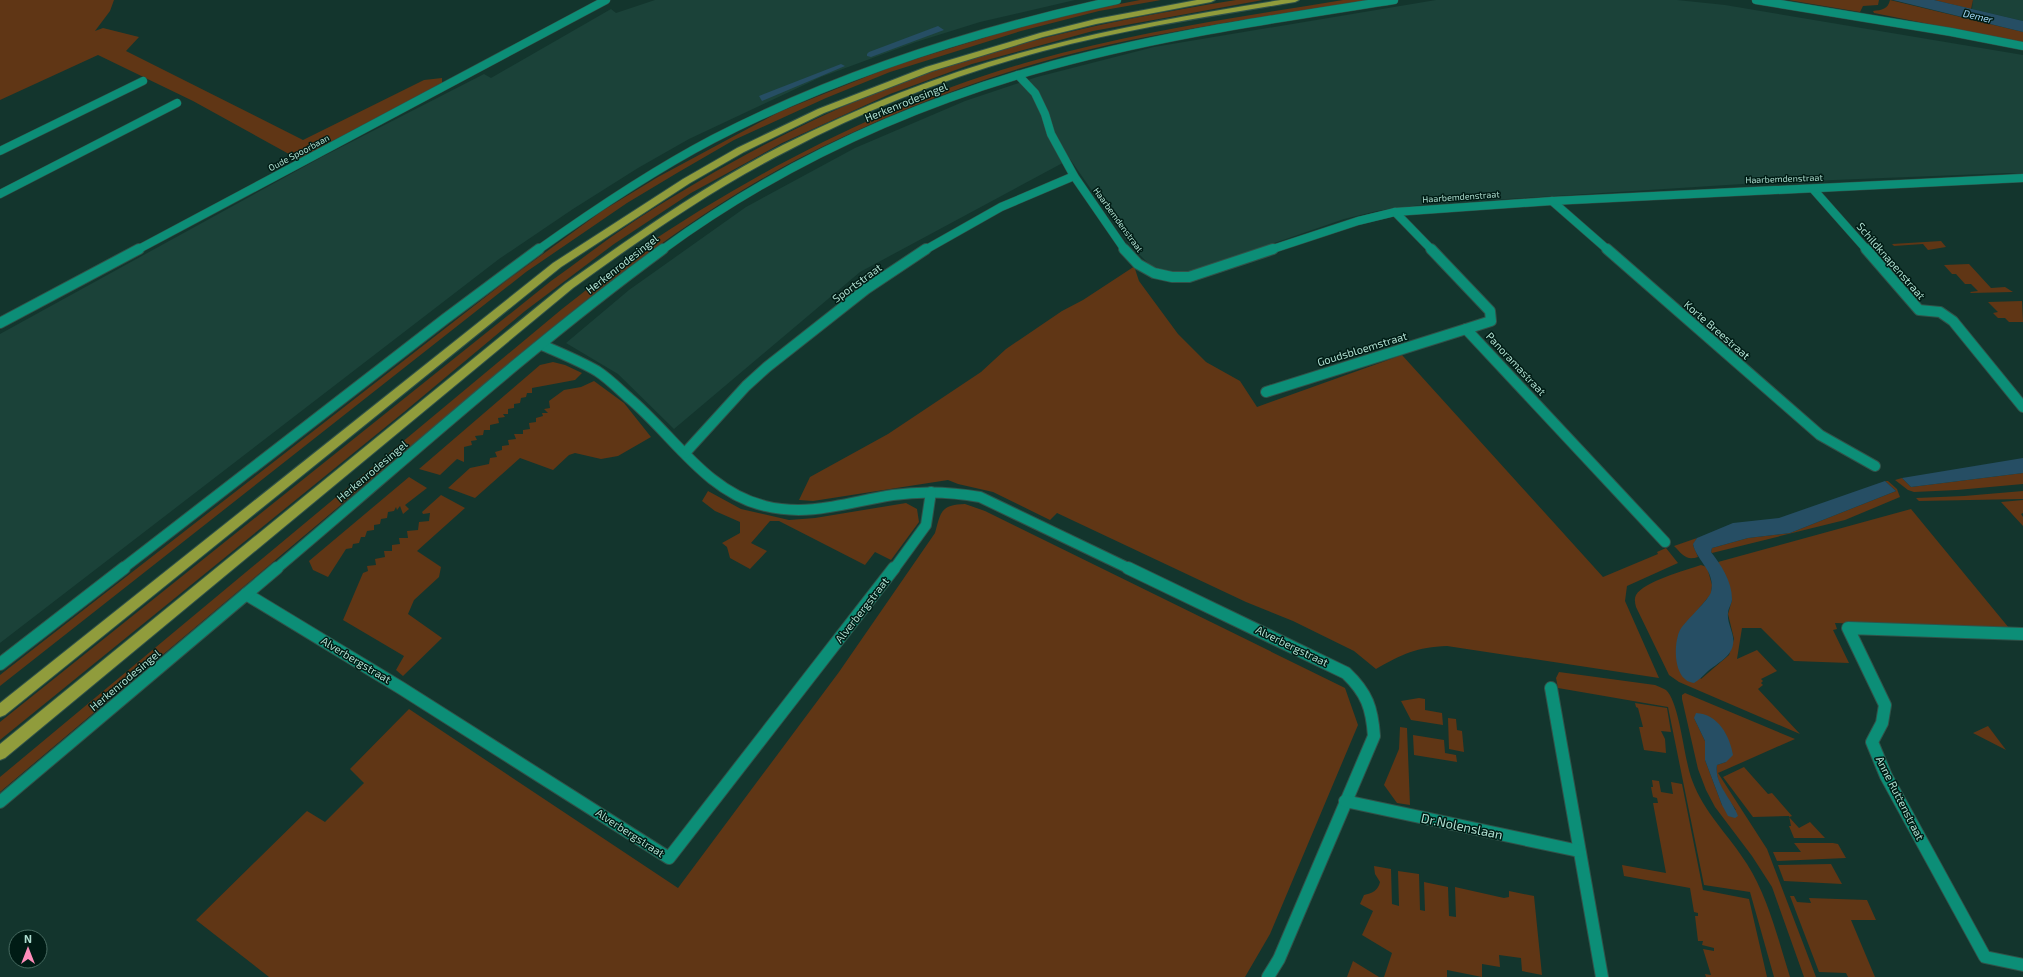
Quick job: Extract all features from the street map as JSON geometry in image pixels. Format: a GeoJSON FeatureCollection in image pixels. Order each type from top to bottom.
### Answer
{"type":"FeatureCollection","features":[{"type":"Feature","properties":{"kind":"highway","name":"Herkenrodesingel"},"geometry":{"type":"LineString","coordinates":[[0,710],[557,265],[628,218],[701,173],[767,136],[829,108],[912,74],[982,51],[1052,31],[1126,14],[1211,0]]}},
{"type":"Feature","properties":{"kind":"highway","name":"Herkenrodesingel"},"geometry":{"type":"LineString","coordinates":[[0,753],[569,286],[647,230],[719,185],[779,152],[855,115],[928,85],[1005,60],[1086,38],[1177,19],[1295,0]]}},
{"type":"Feature","properties":{"kind":"street","name":"Oude Spoorbaan"},"geometry":{"type":"LineString","coordinates":[[0,323],[606,0]]}},
{"type":"Feature","properties":{"kind":"street"},"geometry":{"type":"LineString","coordinates":[[0,664],[513,266],[625,190],[753,119],[873,68],[975,34],[1060,12],[1117,0]]}},
{"type":"Feature","properties":{"kind":"street","name":"Herkenrodesingel"},"geometry":{"type":"LineString","coordinates":[[0,802],[542,345],[674,241],[738,200],[838,145],[920,109],[1018,75],[1122,47],[1200,31],[1394,0]]}},
{"type":"Feature","properties":{"kind":"street"},"geometry":{"type":"LineString","coordinates":[[1756,0],[1952,32],[2023,46]]}},
{"type":"Feature","properties":{"kind":"street","name":"Haarbemdenstraat"},"geometry":{"type":"LineString","coordinates":[[1018,75],[1035,93],[1045,114],[1051,134],[1074,176],[1125,250],[1138,264],[1154,273],[1172,277],[1189,277],[1358,220],[1395,212],[1552,201],[2019,178]]}},
{"type":"Feature","properties":{"kind":"street"},"geometry":{"type":"LineString","coordinates":[[0,151],[143,81]]}},
{"type":"Feature","properties":{"kind":"street"},"geometry":{"type":"LineString","coordinates":[[0,194],[177,103]]}},
{"type":"Feature","properties":{"kind":"street","name":"Sportstraat"},"geometry":{"type":"LineString","coordinates":[[685,453],[756,377],[874,282],[936,243],[981,218],[1033,191],[1074,176]]}},
{"type":"Feature","properties":{"kind":"street"},"geometry":{"type":"LineString","coordinates":[[2019,178],[2023,185]]}},
{"type":"Feature","properties":{"kind":"street","name":"Schildknapenstraat"},"geometry":{"type":"LineString","coordinates":[[1813,188],[1919,310],[1940,312],[1953,321],[2023,407]]}},
{"type":"Feature","properties":{"kind":"street","name":"Korte Breestraat"},"geometry":{"type":"LineString","coordinates":[[1552,201],[1820,435],[1875,466]]}},
{"type":"Feature","properties":{"kind":"street","name":"Panoramastraat"},"geometry":{"type":"LineString","coordinates":[[1395,212],[1490,311],[1491,320],[1466,329],[1665,542]]}},
{"type":"Feature","properties":{"kind":"street","name":"Goudsbloemstraat"},"geometry":{"type":"LineString","coordinates":[[1266,392],[1466,329]]}},
{"type":"Feature","properties":{"kind":"street","name":"Alverbergstraat"},"geometry":{"type":"LineString","coordinates":[[542,345],[597,370],[631,399],[715,481],[739,498],[766,506],[792,510],[820,510],[894,495],[930,492],[954,492],[980,497],[1346,673],[1359,685],[1372,712],[1374,736],[1345,801],[1279,959],[1268,977]]}},
{"type":"Feature","properties":{"kind":"street","name":"Alverbergstraat"},"geometry":{"type":"LineString","coordinates":[[246,594],[406,691],[669,858],[880,588],[926,525],[930,492]]}},
{"type":"Feature","properties":{"kind":"street","name":"Anne Ruttenstraat"},"geometry":{"type":"LineString","coordinates":[[2023,634],[1848,628],[1885,706],[1882,723],[1872,742],[1886,776],[1985,957],[2023,965]]}},
{"type":"Feature","properties":{"kind":"street"},"geometry":{"type":"LineString","coordinates":[[1551,688],[1602,977]]}},
{"type":"Feature","properties":{"kind":"street","name":"Dr.Nolenslaan"},"geometry":{"type":"LineString","coordinates":[[1345,801],[1579,851]]}},
{"type":"Feature","properties":{"kind":"shaded area"},"geometry":{"type":"Polygon","coordinates":[[[0,0],[114,0],[110,11],[95,31],[103,28],[139,37],[126,51],[303,140],[424,80],[442,78],[442,84],[298,159],[193,101],[98,55],[0,100],[0,0]]]}},
{"type":"Feature","properties":{"kind":"shaded area"},"geometry":{"type":"Polygon","coordinates":[[[655,0],[1075,0],[980,22],[916,42],[821,77],[689,139],[638,168],[573,209],[499,259],[0,643],[0,334],[320,158],[484,74],[491,78],[611,9],[616,13],[655,0]]]}},
{"type":"Feature","properties":{"kind":"shaded area"},"geometry":{"type":"Polygon","coordinates":[[[1140,0],[1161,0],[1099,11],[1021,31],[890,72],[826,98],[734,140],[627,203],[526,272],[0,686],[0,675],[506,281],[602,211],[658,177],[779,112],[893,66],[1022,26],[1078,12],[1140,0]]]}},
{"type":"Feature","properties":{"kind":"shaded area"},"geometry":{"type":"Polygon","coordinates":[[[1236,0],[1263,0],[1093,31],[972,64],[890,94],[782,143],[691,193],[614,244],[525,311],[404,412],[0,740],[0,722],[551,281],[625,227],[718,170],[803,125],[892,86],[936,70],[1013,46],[1076,30],[1236,0]]]}},
{"type":"Feature","properties":{"kind":"shaded area"},"geometry":{"type":"Polygon","coordinates":[[[1343,0],[1373,0],[1141,38],[1027,66],[948,93],[870,124],[796,160],[746,188],[698,218],[651,251],[516,357],[0,792],[0,777],[562,309],[637,251],[730,192],[827,140],[877,117],[979,77],[1070,51],[1148,33],[1343,0]]]}},
{"type":"Feature","properties":{"kind":"shaded area"},"geometry":{"type":"Polygon","coordinates":[[[1436,0],[1677,0],[1725,5],[2023,55],[2023,174],[2008,173],[1758,183],[1428,204],[1377,211],[1344,219],[1185,274],[1162,270],[1149,264],[1129,244],[1070,159],[860,272],[674,429],[618,374],[566,343],[629,290],[746,207],[855,148],[965,101],[1037,77],[1154,47],[1436,0]]]}},
{"type":"Feature","properties":{"kind":"shaded area"},"geometry":{"type":"Polygon","coordinates":[[[1788,0],[1879,0],[1878,5],[1863,6],[1860,12],[1788,0]]]}},
{"type":"Feature","properties":{"kind":"shaded area"},"geometry":{"type":"Polygon","coordinates":[[[1890,0],[2023,32],[2023,43],[1874,13],[1873,11],[1886,7],[1890,0]]]}},
{"type":"Feature","properties":{"kind":"shaded area"},"geometry":{"type":"Polygon","coordinates":[[[1934,0],[1973,0],[1971,9],[1934,0]]]}},
{"type":"Feature","properties":{"kind":"shaded area"},"geometry":{"type":"Polygon","coordinates":[[[1973,0],[2023,0],[2023,21],[1972,9],[1973,0]]]}},
{"type":"Feature","properties":{"kind":"shaded area"},"geometry":{"type":"Polygon","coordinates":[[[1941,241],[1946,247],[1928,250],[1923,244],[1894,246],[1892,244],[1941,241]]]}},
{"type":"Feature","properties":{"kind":"shaded area"},"geometry":{"type":"Polygon","coordinates":[[[1138,264],[1135,269],[1139,281],[1178,334],[1206,362],[1240,381],[1257,407],[1402,355],[1603,577],[1658,554],[1657,552],[1666,548],[1678,563],[1627,586],[1625,601],[1659,678],[1447,646],[1427,648],[1410,652],[1376,669],[1354,651],[1293,621],[1246,602],[1057,513],[1050,520],[993,492],[958,484],[948,480],[813,501],[799,500],[810,477],[888,434],[981,372],[1006,349],[1062,311],[1083,300],[1138,264]]]}},
{"type":"Feature","properties":{"kind":"shaded area"},"geometry":{"type":"Polygon","coordinates":[[[1969,264],[1991,288],[2005,287],[2013,292],[1971,293],[1970,292],[1978,291],[1971,284],[1965,284],[1956,274],[1952,274],[1944,265],[1969,264]]]}},
{"type":"Feature","properties":{"kind":"shaded area"},"geometry":{"type":"Polygon","coordinates":[[[2022,301],[2023,322],[2009,322],[2005,318],[1998,318],[1993,313],[1998,312],[1988,302],[2022,301]]]}},
{"type":"Feature","properties":{"kind":"shaded area"},"geometry":{"type":"Polygon","coordinates":[[[553,362],[565,365],[582,373],[575,380],[532,388],[532,393],[527,393],[526,397],[521,398],[520,403],[514,404],[514,408],[508,409],[508,414],[503,414],[505,417],[498,418],[499,423],[490,425],[490,430],[484,430],[483,435],[475,436],[477,440],[471,441],[472,445],[464,447],[464,462],[457,459],[440,475],[419,469],[540,365],[553,362]]]}},
{"type":"Feature","properties":{"kind":"shaded area"},"geometry":{"type":"Polygon","coordinates":[[[594,381],[624,403],[651,437],[618,456],[601,459],[575,453],[569,455],[553,470],[520,458],[475,498],[448,488],[470,468],[489,464],[490,458],[497,457],[495,452],[502,450],[502,446],[509,445],[508,440],[516,439],[514,434],[523,434],[523,430],[530,429],[529,423],[536,422],[536,418],[543,416],[542,413],[548,413],[544,409],[550,408],[549,401],[564,390],[581,387],[594,381]]]}},
{"type":"Feature","properties":{"kind":"shaded area"},"geometry":{"type":"Polygon","coordinates":[[[2023,473],[2023,484],[1957,490],[1914,492],[1908,490],[1895,480],[1902,478],[1911,487],[2023,473]]]}},
{"type":"Feature","properties":{"kind":"shaded area"},"geometry":{"type":"Polygon","coordinates":[[[409,477],[427,488],[405,505],[409,509],[403,514],[400,506],[397,510],[396,507],[394,511],[388,512],[387,518],[381,519],[380,524],[374,525],[374,530],[367,531],[365,537],[361,537],[359,543],[353,544],[352,548],[346,549],[328,577],[313,570],[309,561],[409,477]]]}},
{"type":"Feature","properties":{"kind":"shaded area"},"geometry":{"type":"Polygon","coordinates":[[[1885,481],[1888,481],[1897,489],[1900,497],[1845,520],[1712,553],[1711,552],[1712,548],[1748,538],[1790,533],[1896,491],[1885,481]]]}},
{"type":"Feature","properties":{"kind":"shaded area"},"geometry":{"type":"Polygon","coordinates":[[[708,491],[741,509],[789,520],[815,518],[906,503],[917,509],[919,522],[891,560],[875,552],[865,565],[779,521],[770,521],[751,543],[767,551],[750,569],[730,558],[727,547],[722,543],[740,533],[740,522],[715,511],[702,501],[708,491]]]}},
{"type":"Feature","properties":{"kind":"shaded area"},"geometry":{"type":"Polygon","coordinates":[[[2023,491],[2023,499],[1919,501],[1916,498],[1964,496],[2023,491]]]}},
{"type":"Feature","properties":{"kind":"shaded area"},"geometry":{"type":"Polygon","coordinates":[[[441,495],[465,508],[417,551],[441,567],[439,577],[414,600],[408,614],[442,638],[403,676],[396,670],[404,656],[343,620],[363,573],[368,571],[367,566],[376,565],[375,559],[385,557],[384,551],[392,551],[392,545],[400,544],[399,538],[408,538],[407,531],[418,530],[419,522],[429,521],[430,513],[423,514],[422,512],[441,495]]]}},
{"type":"Feature","properties":{"kind":"shaded area"},"geometry":{"type":"Polygon","coordinates":[[[2023,500],[2023,513],[2021,514],[2023,517],[2023,526],[2001,502],[2023,500]]]}},
{"type":"Feature","properties":{"kind":"shaded area"},"geometry":{"type":"Polygon","coordinates":[[[965,504],[985,511],[1345,688],[1358,725],[1270,934],[1245,977],[269,977],[196,920],[307,811],[325,822],[364,783],[350,769],[409,709],[678,888],[839,672],[935,533],[943,511],[951,506],[965,504]]]}},
{"type":"Feature","properties":{"kind":"shaded area"},"geometry":{"type":"Polygon","coordinates":[[[1911,509],[2009,628],[1835,623],[1837,629],[1833,630],[1849,663],[1794,661],[1761,628],[1742,628],[1737,659],[1757,650],[1777,671],[1761,679],[1763,681],[1761,683],[1763,685],[1758,689],[1800,734],[1679,682],[1669,675],[1636,607],[1635,596],[1640,590],[1656,581],[1676,573],[1701,565],[1707,567],[1712,585],[1711,594],[1680,631],[1677,641],[1701,679],[1729,655],[1734,639],[1728,614],[1732,600],[1727,579],[1718,562],[1911,509]]]}},
{"type":"Feature","properties":{"kind":"shaded area"},"geometry":{"type":"Polygon","coordinates":[[[1697,538],[1693,545],[1698,557],[1687,557],[1674,546],[1697,538]]]}},
{"type":"Feature","properties":{"kind":"shaded area"},"geometry":{"type":"Polygon","coordinates":[[[1559,672],[1655,685],[1666,690],[1675,707],[1689,771],[1697,792],[1710,813],[1740,853],[1761,890],[1772,919],[1790,977],[1774,977],[1750,892],[1704,885],[1668,707],[1558,688],[1556,678],[1559,672]]]}},
{"type":"Feature","properties":{"kind":"shaded area"},"geometry":{"type":"Polygon","coordinates":[[[1685,693],[1795,739],[1718,773],[1767,849],[1816,977],[1804,977],[1772,887],[1752,856],[1715,807],[1706,790],[1698,769],[1682,695],[1685,693]],[[1694,718],[1705,741],[1705,760],[1722,805],[1736,810],[1722,789],[1717,777],[1717,765],[1726,762],[1694,718]]]}},
{"type":"Feature","properties":{"kind":"shaded area"},"geometry":{"type":"Polygon","coordinates":[[[1419,698],[1425,699],[1425,710],[1442,713],[1443,725],[1411,720],[1401,701],[1419,698]]]}},
{"type":"Feature","properties":{"kind":"shaded area"},"geometry":{"type":"Polygon","coordinates":[[[1635,703],[1667,708],[1671,732],[1661,731],[1665,739],[1666,753],[1644,750],[1639,727],[1643,727],[1638,708],[1636,707],[1635,703]]]}},
{"type":"Feature","properties":{"kind":"shaded area"},"geometry":{"type":"Polygon","coordinates":[[[1448,718],[1456,719],[1457,730],[1462,731],[1464,752],[1449,749],[1448,718]]]}},
{"type":"Feature","properties":{"kind":"shaded area"},"geometry":{"type":"Polygon","coordinates":[[[1988,726],[2006,750],[1973,733],[1988,726]]]}},
{"type":"Feature","properties":{"kind":"shaded area"},"geometry":{"type":"Polygon","coordinates":[[[1400,727],[1407,728],[1410,805],[1397,803],[1384,785],[1399,749],[1400,727]]]}},
{"type":"Feature","properties":{"kind":"shaded area"},"geometry":{"type":"Polygon","coordinates":[[[1413,735],[1444,740],[1445,753],[1456,755],[1457,762],[1414,755],[1413,735]]]}},
{"type":"Feature","properties":{"kind":"shaded area"},"geometry":{"type":"Polygon","coordinates":[[[1744,767],[1768,794],[1772,793],[1792,816],[1753,817],[1723,777],[1744,767]]]}},
{"type":"Feature","properties":{"kind":"shaded area"},"geometry":{"type":"Polygon","coordinates":[[[1652,780],[1659,781],[1661,792],[1673,794],[1671,782],[1682,784],[1703,890],[1749,899],[1767,977],[1706,977],[1705,974],[1711,975],[1703,949],[1714,951],[1714,948],[1702,945],[1703,941],[1698,941],[1695,916],[1698,916],[1698,913],[1694,912],[1690,888],[1624,876],[1622,865],[1666,873],[1653,803],[1658,803],[1657,798],[1653,797],[1651,787],[1653,787],[1652,780]]]}},
{"type":"Feature","properties":{"kind":"shaded area"},"geometry":{"type":"Polygon","coordinates":[[[1789,817],[1799,828],[1810,822],[1825,838],[1794,838],[1789,826],[1791,826],[1789,817]]]}},
{"type":"Feature","properties":{"kind":"shaded area"},"geometry":{"type":"Polygon","coordinates":[[[1794,843],[1838,844],[1846,858],[1777,861],[1773,852],[1801,852],[1794,843]]]}},
{"type":"Feature","properties":{"kind":"shaded area"},"geometry":{"type":"Polygon","coordinates":[[[1831,864],[1842,884],[1784,881],[1778,865],[1831,864]]]}},
{"type":"Feature","properties":{"kind":"shaded area"},"geometry":{"type":"Polygon","coordinates":[[[1374,866],[1391,869],[1392,904],[1399,906],[1398,871],[1419,874],[1420,910],[1425,911],[1424,882],[1448,887],[1449,916],[1456,917],[1455,887],[1504,898],[1509,897],[1509,891],[1534,896],[1542,975],[1522,971],[1521,958],[1499,955],[1500,967],[1482,964],[1482,977],[1447,970],[1447,977],[1384,977],[1392,953],[1362,935],[1373,911],[1360,904],[1364,895],[1378,888],[1380,882],[1375,874],[1374,866]]]}},
{"type":"Feature","properties":{"kind":"shaded area"},"geometry":{"type":"Polygon","coordinates":[[[1790,896],[1794,896],[1797,902],[1811,903],[1809,898],[1867,900],[1876,920],[1851,920],[1875,977],[1848,977],[1846,973],[1819,972],[1790,896]]]}},
{"type":"Feature","properties":{"kind":"shaded area"},"geometry":{"type":"Polygon","coordinates":[[[1353,961],[1379,977],[1347,977],[1353,961]]]}},
{"type":"Feature","properties":{"kind":"water","name":"Demer"},"geometry":{"type":"Polygon","coordinates":[[[1893,0],[1934,0],[2023,21],[2023,32],[1893,0]]]}},
{"type":"Feature","properties":{"kind":"water"},"geometry":{"type":"Polygon","coordinates":[[[938,26],[944,30],[871,57],[867,56],[869,52],[938,26]]]}},
{"type":"Feature","properties":{"kind":"water"},"geometry":{"type":"Polygon","coordinates":[[[841,64],[845,66],[762,101],[759,96],[841,64]]]}},
{"type":"Feature","properties":{"kind":"water"},"geometry":{"type":"Polygon","coordinates":[[[2023,458],[2023,473],[1911,487],[1902,478],[2023,458]]]}},
{"type":"Feature","properties":{"kind":"water"},"geometry":{"type":"Polygon","coordinates":[[[1885,481],[1896,491],[1790,533],[1748,538],[1712,548],[1711,552],[1722,568],[1732,592],[1728,616],[1733,637],[1732,649],[1722,661],[1694,683],[1687,681],[1682,676],[1676,661],[1676,644],[1678,636],[1683,626],[1709,596],[1712,585],[1709,572],[1698,556],[1693,544],[1697,538],[1733,523],[1779,518],[1885,481]]]}},
{"type":"Feature","properties":{"kind":"water"},"geometry":{"type":"Polygon","coordinates":[[[1696,713],[1711,717],[1717,722],[1722,727],[1729,741],[1733,755],[1726,762],[1717,765],[1717,772],[1718,779],[1738,816],[1735,818],[1728,816],[1722,805],[1705,760],[1705,741],[1694,718],[1696,713]]]}}]}
